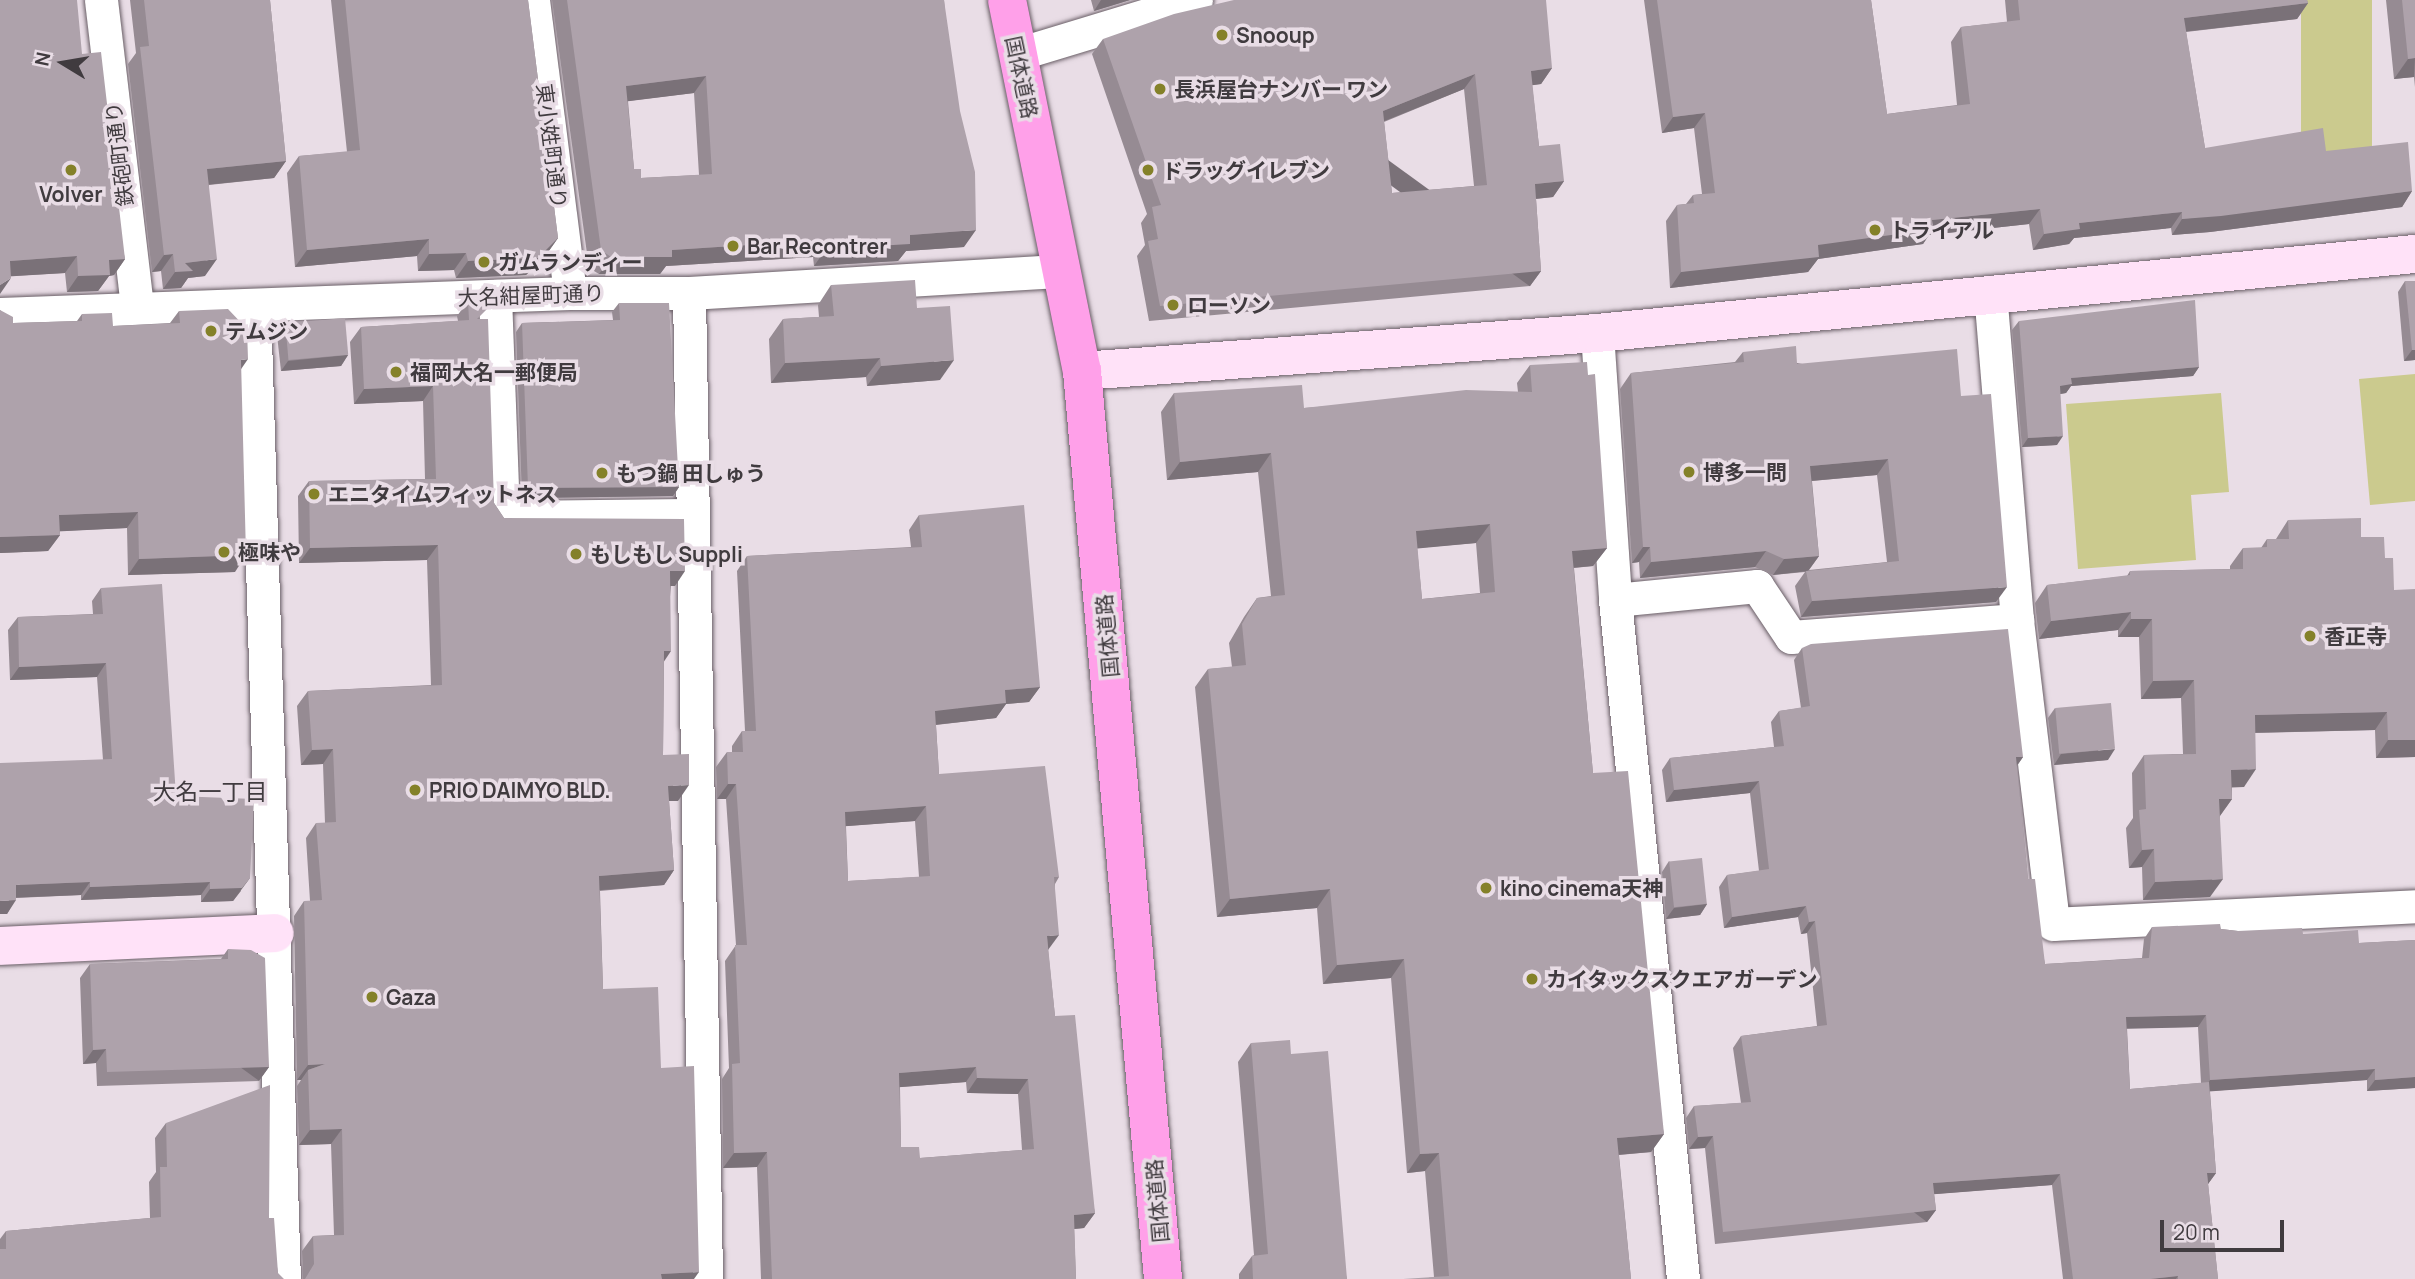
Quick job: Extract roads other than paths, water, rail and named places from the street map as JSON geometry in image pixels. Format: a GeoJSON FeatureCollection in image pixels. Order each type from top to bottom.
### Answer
{"type":"FeatureCollection","features":[{"type":"Feature","properties":{"kind":"highway","name":"国体道路"},"geometry":{"type":"LineString","coordinates":[[1007,0],[1082,371],[1163,1279]]}},
{"type":"Feature","properties":{"kind":"street","name":"鉄砲町通り"},"geometry":{"type":"LineString","coordinates":[[101,0],[137,307]]}},
{"type":"Feature","properties":{"kind":"street","name":"東小姓町通り"},"geometry":{"type":"LineString","coordinates":[[534,0],[570,293]]}},
{"type":"Feature","properties":{"kind":"street"},"geometry":{"type":"LineString","coordinates":[[1018,54],[1196,0]]}},
{"type":"Feature","properties":{"kind":"street"},"geometry":{"type":"LineString","coordinates":[[1082,371],[1597,333],[1990,292],[2415,254]]}},
{"type":"Feature","properties":{"kind":"street","name":"大名紺屋町通り"},"geometry":{"type":"LineString","coordinates":[[0,314],[570,293],[689,293],[1062,271]]}},
{"type":"Feature","properties":{"kind":"street"},"geometry":{"type":"LineString","coordinates":[[1990,292],[2017,620],[2053,924],[2415,905]]}},
{"type":"Feature","properties":{"kind":"street"},"geometry":{"type":"LineString","coordinates":[[689,293],[706,1279]]}},
{"type":"Feature","properties":{"kind":"street"},"geometry":{"type":"LineString","coordinates":[[495,296],[503,517],[693,515]]}},
{"type":"Feature","properties":{"kind":"street"},"geometry":{"type":"LineString","coordinates":[[254,304],[284,1279]]}},
{"type":"Feature","properties":{"kind":"street"},"geometry":{"type":"LineString","coordinates":[[1597,333],[1615,600],[1683,1279]]}},
{"type":"Feature","properties":{"kind":"street"},"geometry":{"type":"LineString","coordinates":[[1615,600],[1756,586],[1791,637],[2017,620]]}},
{"type":"Feature","properties":{"kind":"street"},"geometry":{"type":"LineString","coordinates":[[0,946],[275,933]]}},
{"type":"Feature","properties":{"kind":"place","name":"Snooup"},"geometry":{"type":"Point","coordinates":[1222,35]}},
{"type":"Feature","properties":{"kind":"place","name":"長浜屋台ナンバー ワン"},"geometry":{"type":"Point","coordinates":[1160,89]}},
{"type":"Feature","properties":{"kind":"place","name":"Volver"},"geometry":{"type":"Point","coordinates":[71,170]}},
{"type":"Feature","properties":{"kind":"place","name":"ドラッグイレブン"},"geometry":{"type":"Point","coordinates":[1148,170]}},
{"type":"Feature","properties":{"kind":"place","name":"トライアル"},"geometry":{"type":"Point","coordinates":[1875,230]}},
{"type":"Feature","properties":{"kind":"place","name":"Bar Recontrer"},"geometry":{"type":"Point","coordinates":[733,246]}},
{"type":"Feature","properties":{"kind":"place","name":"ガムランディー"},"geometry":{"type":"Point","coordinates":[484,262]}},
{"type":"Feature","properties":{"kind":"place","name":"ローソン"},"geometry":{"type":"Point","coordinates":[1173,305]}},
{"type":"Feature","properties":{"kind":"place","name":"テムジン"},"geometry":{"type":"Point","coordinates":[211,331]}},
{"type":"Feature","properties":{"kind":"place","name":"福岡大名一郵便局"},"geometry":{"type":"Point","coordinates":[396,372]}},
{"type":"Feature","properties":{"kind":"place","name":"博多一問"},"geometry":{"type":"Point","coordinates":[1689,472]}},
{"type":"Feature","properties":{"kind":"place","name":"もつ鍋 田しゅう"},"geometry":{"type":"Point","coordinates":[602,473]}},
{"type":"Feature","properties":{"kind":"place","name":"エニタイムフィットネス"},"geometry":{"type":"Point","coordinates":[314,494]}},
{"type":"Feature","properties":{"kind":"place","name":"極味や"},"geometry":{"type":"Point","coordinates":[224,552]}},
{"type":"Feature","properties":{"kind":"place","name":"もしもし Suppli"},"geometry":{"type":"Point","coordinates":[576,554]}},
{"type":"Feature","properties":{"kind":"place","name":"香正寺"},"geometry":{"type":"Point","coordinates":[2310,636]}},
{"type":"Feature","properties":{"kind":"place","name":"PRIO DAIMYO BLD."},"geometry":{"type":"Point","coordinates":[415,790]}},
{"type":"Feature","properties":{"kind":"place","name":"kino cinema天神"},"geometry":{"type":"Point","coordinates":[1486,888]}},
{"type":"Feature","properties":{"kind":"place","name":"カイタックスクエアガーデン"},"geometry":{"type":"Point","coordinates":[1532,979]}},
{"type":"Feature","properties":{"kind":"place","name":"Gaza"},"geometry":{"type":"Point","coordinates":[372,997]}},
{"type":"Feature","properties":{"kind":"district","name":"大名一丁目"},"geometry":{"type":"Point","coordinates":[210,791]}}]}
